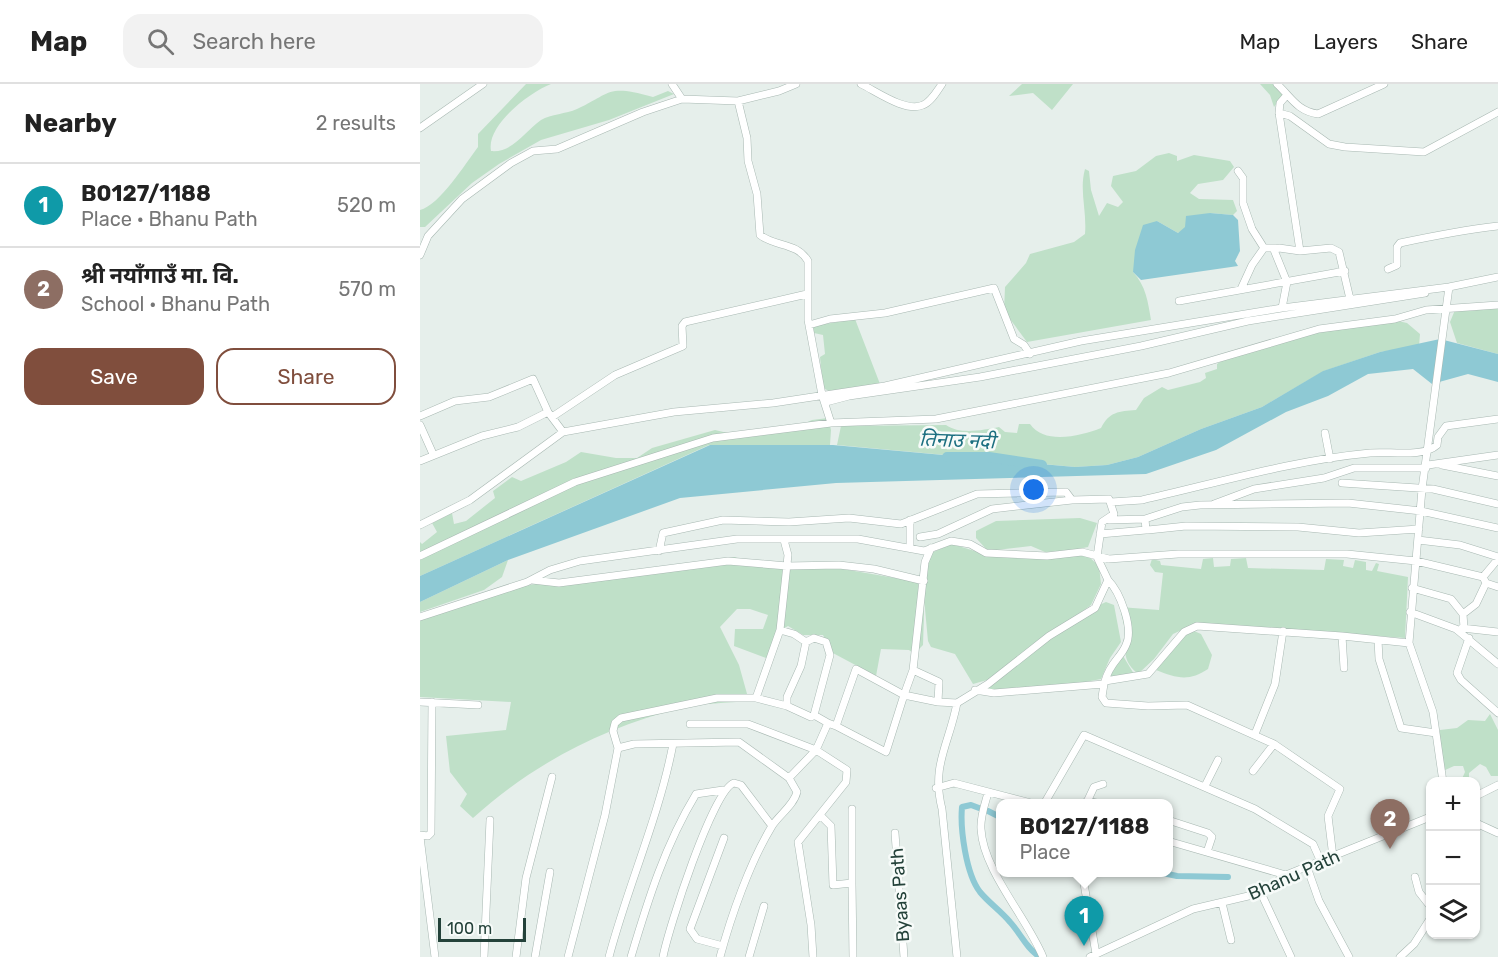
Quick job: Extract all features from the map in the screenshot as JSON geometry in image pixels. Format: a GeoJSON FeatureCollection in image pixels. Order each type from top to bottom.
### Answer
{"type":"FeatureCollection","features":[{"type":"Feature","properties":{"kind":"street"},"geometry":{"type":"LineString","coordinates":[[420,128],[483,84]]}},
{"type":"Feature","properties":{"kind":"street"},"geometry":{"type":"LineString","coordinates":[[672,84],[682,99]]}},
{"type":"Feature","properties":{"kind":"street"},"geometry":{"type":"LineString","coordinates":[[420,255],[424,236],[462,199],[511,163],[533,152],[557,148],[643,112],[682,99],[738,101],[779,91],[796,84]]}},
{"type":"Feature","properties":{"kind":"street"},"geometry":{"type":"LineString","coordinates":[[861,84],[908,107],[921,106],[929,101],[942,84]]}},
{"type":"Feature","properties":{"kind":"street"},"geometry":{"type":"LineString","coordinates":[[1284,88],[1306,112],[1318,114],[1384,84]]}},
{"type":"Feature","properties":{"kind":"street"},"geometry":{"type":"LineString","coordinates":[[1284,88],[1279,113],[1300,250]]}},
{"type":"Feature","properties":{"kind":"street"},"geometry":{"type":"LineString","coordinates":[[738,101],[747,138],[748,161],[757,194],[758,231],[765,239],[795,248],[805,257],[809,268],[807,294],[809,325],[822,394],[831,423]]}},
{"type":"Feature","properties":{"kind":"street"},"geometry":{"type":"LineString","coordinates":[[1279,113],[1290,116],[1329,144],[1424,152],[1498,112]]}},
{"type":"Feature","properties":{"kind":"street"},"geometry":{"type":"LineString","coordinates":[[1238,171],[1243,178],[1243,203],[1252,229],[1264,248]]}},
{"type":"Feature","properties":{"kind":"street"},"geometry":{"type":"LineString","coordinates":[[1388,269],[1398,265],[1397,247],[1400,243],[1436,237],[1444,232],[1498,226]]}},
{"type":"Feature","properties":{"kind":"street"},"geometry":{"type":"LineString","coordinates":[[1264,248],[1300,250],[1330,248],[1339,252],[1350,299]]}},
{"type":"Feature","properties":{"kind":"street"},"geometry":{"type":"LineString","coordinates":[[1241,289],[1252,265],[1264,248]]}},
{"type":"Feature","properties":{"kind":"street"},"geometry":{"type":"LineString","coordinates":[[1276,248],[1287,282],[1282,308]]}},
{"type":"Feature","properties":{"kind":"street"},"geometry":{"type":"LineString","coordinates":[[1179,301],[1345,271]]}},
{"type":"Feature","properties":{"kind":"street"},"geometry":{"type":"LineString","coordinates":[[420,525],[470,500],[563,432],[674,412],[772,402],[896,384],[1081,341],[1282,308],[1449,287],[1498,277]]}},
{"type":"Feature","properties":{"kind":"street"},"geometry":{"type":"LineString","coordinates":[[1442,777],[1428,692],[1409,643],[1422,489],[1427,467],[1449,287]]}},
{"type":"Feature","properties":{"kind":"street"},"geometry":{"type":"LineString","coordinates":[[809,325],[830,319],[885,313],[994,288],[1014,339],[1024,345],[1030,354]]}},
{"type":"Feature","properties":{"kind":"street"},"geometry":{"type":"LineString","coordinates":[[826,402],[849,396],[922,388],[980,377],[1312,309],[1408,297],[1426,292],[1428,289]]}},
{"type":"Feature","properties":{"kind":"street"},"geometry":{"type":"LineString","coordinates":[[420,460],[482,436],[518,427],[550,415],[615,375],[683,346],[682,326],[685,322],[807,294]]}},
{"type":"Feature","properties":{"kind":"street"},"geometry":{"type":"LineString","coordinates":[[420,555],[575,482],[713,438],[831,423],[936,419],[1169,373],[1319,329],[1446,310],[1498,305]]}},
{"type":"Feature","properties":{"kind":"street"},"geometry":{"type":"LineString","coordinates":[[420,416],[455,401],[489,397],[532,379],[550,415],[563,432]]}},
{"type":"Feature","properties":{"kind":"street"},"geometry":{"type":"LineString","coordinates":[[920,537],[938,534],[992,509],[1072,500],[1142,500],[1330,459],[1372,453],[1429,451],[1437,445],[1438,437],[1446,426],[1498,419]]}},
{"type":"Feature","properties":{"kind":"street"},"geometry":{"type":"LineString","coordinates":[[420,425],[433,454]]}},
{"type":"Feature","properties":{"kind":"street"},"geometry":{"type":"LineString","coordinates":[[1325,433],[1330,459]]}},
{"type":"Feature","properties":{"kind":"street"},"geometry":{"type":"LineString","coordinates":[[1209,505],[1254,489],[1324,478],[1354,468],[1427,467],[1498,455]]}},
{"type":"Feature","properties":{"kind":"street"},"geometry":{"type":"LineString","coordinates":[[1442,465],[1498,476]]}},
{"type":"Feature","properties":{"kind":"street"},"geometry":{"type":"LineString","coordinates":[[1342,483],[1445,491],[1498,504]]}},
{"type":"Feature","properties":{"kind":"street"},"geometry":{"type":"LineString","coordinates":[[658,551],[663,533],[723,520],[789,522],[849,518],[901,524],[977,494],[1066,492],[1072,500]]}},
{"type":"Feature","properties":{"kind":"street"},"geometry":{"type":"LineString","coordinates":[[1108,520],[1114,514],[1112,501]]}},
{"type":"Feature","properties":{"kind":"street"},"geometry":{"type":"LineString","coordinates":[[1333,857],[1329,816],[1340,789],[1274,744],[1187,705],[1148,706],[1106,703],[1102,697],[1105,683],[1112,664],[1127,644],[1128,629],[1118,594],[1097,557],[1102,522],[1145,519],[1182,507],[1348,503],[1421,511],[1498,528]]}},
{"type":"Feature","properties":{"kind":"street"},"geometry":{"type":"LineString","coordinates":[[1145,519],[1146,530]]}},
{"type":"Feature","properties":{"kind":"street"},"geometry":{"type":"LineString","coordinates":[[910,520],[910,548]]}},
{"type":"Feature","properties":{"kind":"street"},"geometry":{"type":"LineString","coordinates":[[1100,534],[1170,530],[1186,526],[1298,527],[1359,533],[1419,529]]}},
{"type":"Feature","properties":{"kind":"street"},"geometry":{"type":"LineString","coordinates":[[420,617],[532,580],[550,570],[580,561],[726,540],[858,539],[924,551],[951,541],[970,544],[986,553],[1047,556],[1082,552],[1109,559],[1178,554],[1347,554],[1416,561],[1484,580],[1498,587]]}},
{"type":"Feature","properties":{"kind":"street"},"geometry":{"type":"LineString","coordinates":[[756,698],[780,630],[788,555],[784,540]]}},
{"type":"Feature","properties":{"kind":"street"},"geometry":{"type":"LineString","coordinates":[[1418,540],[1460,545],[1498,558],[1484,580],[1476,604],[1462,614]]}},
{"type":"Feature","properties":{"kind":"street"},"geometry":{"type":"LineString","coordinates":[[568,957],[605,815],[618,748],[613,731],[615,723],[621,718],[717,698],[756,698],[787,706],[805,715],[814,715],[886,752],[913,670],[925,562],[931,548]]}},
{"type":"Feature","properties":{"kind":"street"},"geometry":{"type":"LineString","coordinates":[[532,580],[559,584],[728,561],[787,566],[839,565],[874,569],[924,581]]}},
{"type":"Feature","properties":{"kind":"street"},"geometry":{"type":"LineString","coordinates":[[957,957],[942,809],[936,788],[937,773],[957,703],[988,684],[1049,636],[1095,608],[1108,580]]}},
{"type":"Feature","properties":{"kind":"street"},"geometry":{"type":"LineString","coordinates":[[1412,588],[1451,599],[1462,614],[1460,628]]}},
{"type":"Feature","properties":{"kind":"street"},"geometry":{"type":"LineString","coordinates":[[1410,612],[1460,628],[1498,632]]}},
{"type":"Feature","properties":{"kind":"street"},"geometry":{"type":"LineString","coordinates":[[975,690],[994,693],[1105,683],[1148,674],[1184,632],[1197,626],[1283,631],[1409,643]]}},
{"type":"Feature","properties":{"kind":"street"},"geometry":{"type":"LineString","coordinates":[[1460,628],[1498,664]]}},
{"type":"Feature","properties":{"kind":"street"},"geometry":{"type":"LineString","coordinates":[[780,630],[794,634],[806,642]]}},
{"type":"Feature","properties":{"kind":"street"},"geometry":{"type":"LineString","coordinates":[[1255,734],[1275,684],[1283,631]]}},
{"type":"Feature","properties":{"kind":"street"},"geometry":{"type":"LineString","coordinates":[[1342,636],[1344,668]]}},
{"type":"Feature","properties":{"kind":"street"},"geometry":{"type":"LineString","coordinates":[[787,706],[787,697],[801,666],[806,642],[813,638],[826,642],[830,655],[814,715]]}},
{"type":"Feature","properties":{"kind":"street"},"geometry":{"type":"LineString","coordinates":[[1469,638],[1457,673],[1461,680],[1498,713]]}},
{"type":"Feature","properties":{"kind":"street"},"geometry":{"type":"LineString","coordinates":[[1378,640],[1379,659],[1401,728],[1436,733]]}},
{"type":"Feature","properties":{"kind":"street"},"geometry":{"type":"LineString","coordinates":[[836,726],[856,669],[904,695],[938,702],[957,703]]}},
{"type":"Feature","properties":{"kind":"street"},"geometry":{"type":"LineString","coordinates":[[913,670],[939,682],[938,702]]}},
{"type":"Feature","properties":{"kind":"street"},"geometry":{"type":"LineString","coordinates":[[420,702],[478,705]]}},
{"type":"Feature","properties":{"kind":"street"},"geometry":{"type":"LineString","coordinates":[[432,702],[431,833],[428,836],[420,836],[435,957]]}},
{"type":"Feature","properties":{"kind":"street"},"geometry":{"type":"LineString","coordinates":[[789,778],[816,750],[828,723]]}},
{"type":"Feature","properties":{"kind":"street"},"geometry":{"type":"LineString","coordinates":[[690,724],[748,724],[816,750],[847,770],[846,782],[798,842],[811,925],[813,957]]}},
{"type":"Feature","properties":{"kind":"street"},"geometry":{"type":"LineString","coordinates":[[1047,799],[1084,735],[1256,810],[1313,844],[1321,862]]}},
{"type":"Feature","properties":{"kind":"street"},"geometry":{"type":"LineString","coordinates":[[618,748],[634,744],[739,742],[789,778],[797,795],[772,826],[739,898],[720,957]]}},
{"type":"Feature","properties":{"kind":"street"},"geometry":{"type":"LineString","coordinates":[[609,957],[625,897],[664,790],[673,744]]}},
{"type":"Feature","properties":{"kind":"street"},"geometry":{"type":"LineString","coordinates":[[1253,771],[1274,744]]}},
{"type":"Feature","properties":{"kind":"street"},"geometry":{"type":"LineString","coordinates":[[1205,786],[1218,760]]}},
{"type":"Feature","properties":{"kind":"street"},"geometry":{"type":"LineString","coordinates":[[516,957],[526,878],[552,777]]}},
{"type":"Feature","properties":{"kind":"street"},"geometry":{"type":"LineString","coordinates":[[631,957],[650,892],[677,826],[696,794],[723,790],[734,783],[741,785],[772,826]]}},
{"type":"Feature","properties":{"kind":"street"},"geometry":{"type":"LineString","coordinates":[[936,788],[954,783],[1014,799]]}},
{"type":"Feature","properties":{"kind":"street"},"geometry":{"type":"LineString","coordinates":[[1088,799],[1094,787],[1103,784]]}},
{"type":"Feature","properties":{"kind":"street"},"geometry":{"type":"LineString","coordinates":[[1480,794],[1498,785]]}},
{"type":"Feature","properties":{"kind":"street"},"geometry":{"type":"LineString","coordinates":[[663,957],[668,933],[705,830],[723,790]]}},
{"type":"Feature","properties":{"kind":"street"},"geometry":{"type":"LineString","coordinates":[[988,793],[980,826],[982,839],[996,871]]}},
{"type":"Feature","properties":{"kind":"street"},"geometry":{"type":"LineString","coordinates":[[852,809],[853,957]]}},
{"type":"Feature","properties":{"kind":"street"},"geometry":{"type":"LineString","coordinates":[[821,816],[831,826],[833,885],[852,883]]}},
{"type":"Feature","properties":{"kind":"street","name":"Bhanu Path"},"geometry":{"type":"LineString","coordinates":[[1093,956],[1193,909],[1261,893],[1286,875],[1426,819]]}},
{"type":"Feature","properties":{"kind":"street"},"geometry":{"type":"LineString","coordinates":[[484,957],[490,820]]}},
{"type":"Feature","properties":{"kind":"street"},"geometry":{"type":"LineString","coordinates":[[1173,822],[1208,833],[1212,837],[1207,852]]}},
{"type":"Feature","properties":{"kind":"street"},"geometry":{"type":"LineString","coordinates":[[1480,826],[1498,833]]}},
{"type":"Feature","properties":{"kind":"street","name":"Byaas Path"},"geometry":{"type":"LineString","coordinates":[[895,833],[904,957]]}},
{"type":"Feature","properties":{"kind":"street"},"geometry":{"type":"LineString","coordinates":[[723,946],[698,939],[690,929],[724,838]]}},
{"type":"Feature","properties":{"kind":"street"},"geometry":{"type":"LineString","coordinates":[[1173,843],[1286,875]]}},
{"type":"Feature","properties":{"kind":"street"},"geometry":{"type":"LineString","coordinates":[[1307,867],[1319,901],[1349,957]]}},
{"type":"Feature","properties":{"kind":"street"},"geometry":{"type":"LineString","coordinates":[[535,957],[550,872]]}},
{"type":"Feature","properties":{"kind":"street"},"geometry":{"type":"LineString","coordinates":[[999,877],[1043,957]]}},
{"type":"Feature","properties":{"kind":"street"},"geometry":{"type":"LineString","coordinates":[[1083,877],[1093,956]]}},
{"type":"Feature","properties":{"kind":"street"},"geometry":{"type":"LineString","coordinates":[[1416,877],[1419,892],[1426,900]]}},
{"type":"Feature","properties":{"kind":"street"},"geometry":{"type":"LineString","coordinates":[[1261,893],[1291,957]]}},
{"type":"Feature","properties":{"kind":"street"},"geometry":{"type":"LineString","coordinates":[[1222,903],[1231,940]]}},
{"type":"Feature","properties":{"kind":"street"},"geometry":{"type":"LineString","coordinates":[[748,957],[764,906]]}},
{"type":"Feature","properties":{"kind":"street"},"geometry":{"type":"LineString","coordinates":[[1400,957],[1414,944],[1426,927]]}},
{"type":"Feature","properties":{"kind":"street"},"geometry":{"type":"LineString","coordinates":[[1106,950],[1111,957]]}},
{"type":"Feature","properties":{"kind":"green space"},"geometry":{"type":"Polygon","coordinates":[[[526,84],[551,84],[521,102],[502,120],[491,141],[491,151],[506,149],[545,118],[577,109],[611,92],[626,91],[653,97],[668,91],[674,94],[609,120],[541,140],[499,164],[472,183],[425,227],[420,227],[420,210],[428,207],[452,183],[478,147],[478,134],[526,84]]]}},
{"type":"Feature","properties":{"kind":"green space"},"geometry":{"type":"Polygon","coordinates":[[[1022,84],[1073,84],[1052,110],[1033,93],[1009,96],[1022,84]]]}},
{"type":"Feature","properties":{"kind":"green space"},"geometry":{"type":"Polygon","coordinates":[[[1260,84],[1275,84],[1283,94],[1274,107],[1270,95],[1260,84]]]}},
{"type":"Feature","properties":{"kind":"green space"},"geometry":{"type":"Polygon","coordinates":[[[1169,153],[1177,156],[1177,161],[1194,155],[1230,161],[1234,167],[1223,180],[1198,184],[1190,193],[1199,199],[1233,200],[1237,211],[1233,215],[1210,213],[1178,233],[1157,221],[1133,272],[1144,289],[1151,320],[1027,342],[1004,311],[1005,287],[1026,263],[1030,254],[1074,242],[1085,234],[1083,177],[1085,169],[1089,171],[1091,190],[1099,216],[1107,203],[1118,207],[1123,202],[1111,186],[1113,176],[1136,171],[1156,156],[1169,153]]]}},
{"type":"Feature","properties":{"kind":"green space"},"geometry":{"type":"Polygon","coordinates":[[[1498,307],[1498,354],[1457,343],[1450,322],[1455,310],[1470,311],[1498,307]]]}},
{"type":"Feature","properties":{"kind":"green space"},"geometry":{"type":"Polygon","coordinates":[[[855,319],[880,384],[829,391],[823,388],[820,357],[825,354],[823,335],[814,333],[813,326],[855,319]]]}},
{"type":"Feature","properties":{"kind":"green space"},"geometry":{"type":"Polygon","coordinates":[[[1398,321],[1407,323],[1420,334],[1419,346],[1380,352],[1324,371],[1262,407],[1201,429],[1138,457],[1107,465],[1075,467],[837,445],[841,426],[946,425],[958,430],[972,431],[999,427],[1005,432],[1017,433],[1019,424],[1030,424],[1036,431],[1053,437],[1083,434],[1101,428],[1115,413],[1136,410],[1144,398],[1162,387],[1168,390],[1200,382],[1206,378],[1205,373],[1217,369],[1217,364],[1230,355],[1239,356],[1319,331],[1398,321]]]}},
{"type":"Feature","properties":{"kind":"green space"},"geometry":{"type":"Polygon","coordinates":[[[828,418],[831,430],[830,445],[709,445],[420,576],[420,542],[422,544],[437,532],[432,523],[452,513],[454,524],[466,521],[495,498],[493,491],[512,477],[521,481],[566,462],[581,452],[616,458],[637,458],[652,448],[715,430],[736,435],[785,432],[812,420],[828,418]]]}},
{"type":"Feature","properties":{"kind":"green space"},"geometry":{"type":"Polygon","coordinates":[[[1080,518],[1097,523],[1088,547],[1068,551],[1045,552],[1031,546],[988,551],[976,538],[976,531],[996,521],[1080,518]]]}},
{"type":"Feature","properties":{"kind":"green space"},"geometry":{"type":"Polygon","coordinates":[[[952,544],[994,557],[1087,555],[1099,566],[1101,584],[1091,605],[987,680],[973,684],[955,654],[931,647],[928,641],[922,577],[931,553],[952,544]]]}},
{"type":"Feature","properties":{"kind":"green space"},"geometry":{"type":"Polygon","coordinates":[[[735,557],[743,561],[843,569],[918,582],[924,614],[923,645],[914,654],[909,650],[881,649],[876,676],[831,652],[823,635],[803,635],[788,626],[779,631],[766,658],[734,646],[735,629],[763,629],[768,615],[750,609],[737,609],[720,627],[739,665],[749,701],[689,706],[624,726],[570,750],[544,765],[519,781],[473,818],[460,806],[467,794],[450,772],[446,736],[506,730],[511,702],[420,697],[420,615],[477,595],[551,581],[735,557]]]}},
{"type":"Feature","properties":{"kind":"green space"},"geometry":{"type":"Polygon","coordinates":[[[1213,558],[1214,567],[1230,566],[1231,559],[1246,558],[1248,568],[1324,570],[1326,559],[1344,560],[1343,566],[1353,568],[1355,560],[1366,562],[1366,570],[1372,571],[1376,563],[1379,564],[1377,571],[1408,577],[1405,638],[1197,623],[1173,634],[1154,659],[1138,674],[1132,669],[1127,659],[1120,607],[1159,610],[1163,573],[1155,572],[1150,565],[1152,559],[1160,561],[1161,565],[1201,569],[1203,559],[1213,558]]]}},
{"type":"Feature","properties":{"kind":"green space"},"geometry":{"type":"Polygon","coordinates":[[[508,560],[502,577],[484,590],[420,612],[420,602],[508,560]]]}},
{"type":"Feature","properties":{"kind":"green space"},"geometry":{"type":"Polygon","coordinates":[[[1106,602],[1114,605],[1121,642],[1110,658],[1101,679],[1070,685],[987,691],[984,688],[998,681],[1071,622],[1106,602]]]}},
{"type":"Feature","properties":{"kind":"green space"},"geometry":{"type":"Polygon","coordinates":[[[1194,631],[1201,634],[1212,655],[1208,669],[1188,677],[1170,675],[1156,670],[1187,632],[1194,631]]]}},
{"type":"Feature","properties":{"kind":"green space"},"geometry":{"type":"Polygon","coordinates":[[[1120,651],[1134,674],[1104,679],[1108,665],[1120,651]]]}},
{"type":"Feature","properties":{"kind":"green space"},"geometry":{"type":"Polygon","coordinates":[[[1490,714],[1498,730],[1498,776],[1491,776],[1486,767],[1480,764],[1469,773],[1469,777],[1463,777],[1465,772],[1463,766],[1454,766],[1443,771],[1437,739],[1440,730],[1457,728],[1468,720],[1485,721],[1490,714]]]}},
{"type":"Feature","properties":{"kind":"water"},"geometry":{"type":"Polygon","coordinates":[[[1210,213],[1233,215],[1238,220],[1240,251],[1235,261],[1238,266],[1141,280],[1133,272],[1135,250],[1143,225],[1157,221],[1178,233],[1185,227],[1186,216],[1210,213]]]}},
{"type":"Feature","properties":{"kind":"water"},"geometry":{"type":"Polygon","coordinates":[[[1440,339],[1498,354],[1498,382],[1468,374],[1432,384],[1413,369],[1368,374],[1328,396],[1286,412],[1216,450],[1146,474],[836,483],[680,498],[508,560],[420,602],[420,576],[710,445],[833,445],[1075,467],[1107,465],[1138,457],[1201,429],[1262,407],[1323,371],[1380,352],[1440,339]]]}},
{"type":"Feature","properties":{"kind":"waterway","name":"तिनाउ नदी"},"geometry":{"type":"LineString","coordinates":[[947,457],[989,457],[1042,465]]}},
{"type":"Feature","properties":{"kind":"waterway"},"geometry":{"type":"LineString","coordinates":[[979,808],[971,805],[962,807],[963,839],[975,884],[1040,957]]}},
{"type":"Feature","properties":{"kind":"waterway"},"geometry":{"type":"LineString","coordinates":[[988,811],[996,815]]}},
{"type":"Feature","properties":{"kind":"waterway"},"geometry":{"type":"LineString","coordinates":[[1173,875],[1228,877]]}},
{"type":"Feature","properties":{"kind":"place","name":"श्री नयाँगाउँ मा. वि."},"geometry":{"type":"Point","coordinates":[1390,849]}},
{"type":"Feature","properties":{"kind":"place","name":"B0127/1188"},"geometry":{"type":"Point","coordinates":[1084,946]}}]}
